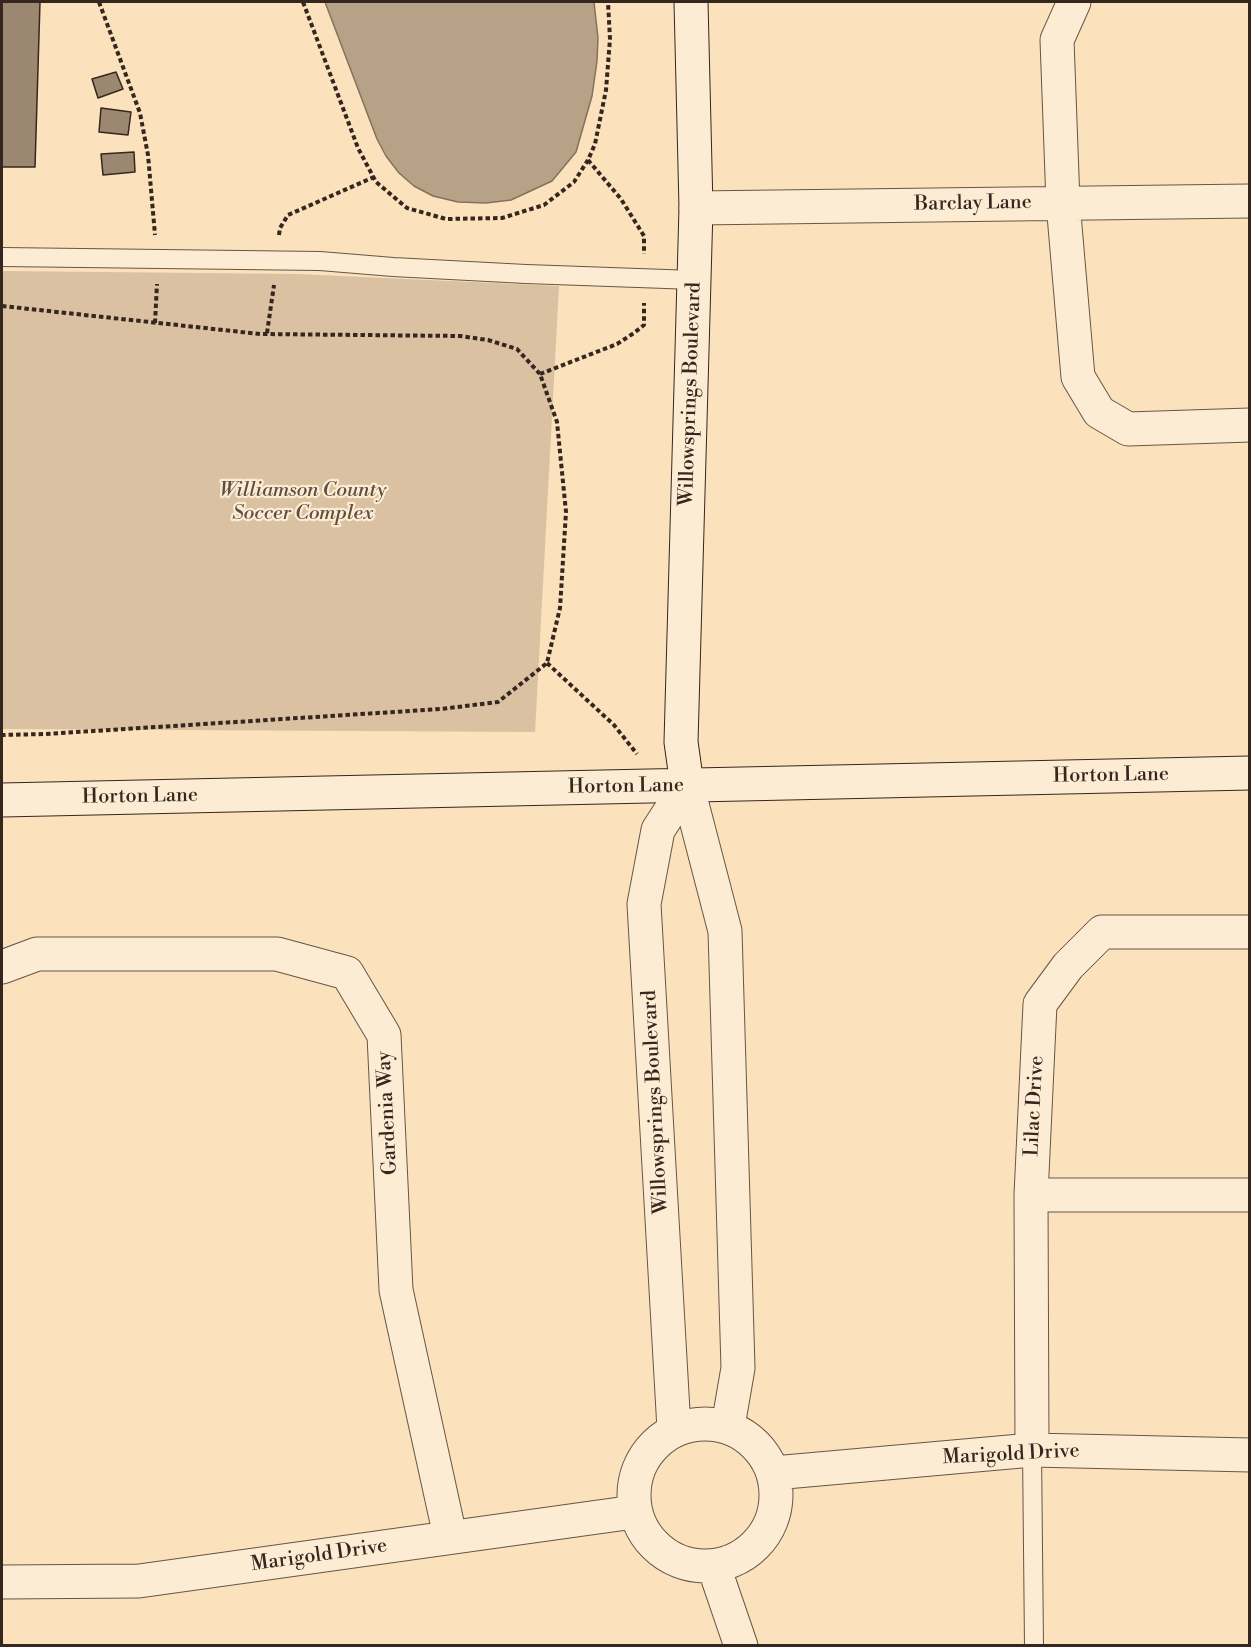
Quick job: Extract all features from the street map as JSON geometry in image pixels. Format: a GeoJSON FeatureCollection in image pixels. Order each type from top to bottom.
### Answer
{"type":"FeatureCollection","features":[{"type":"Feature","properties":{"kind":"street","name":"Willowsprings Boulevard"},"geometry":{"type":"LineString","coordinates":[[691,2],[696,208],[681,742],[687,785],[725,931],[738,1368],[728,1426]]}},
{"type":"Feature","properties":{"kind":"street"},"geometry":{"type":"LineString","coordinates":[[1074,2],[1057,40],[1063,203],[1078,376],[1099,412],[1128,429],[1250,425]]}},
{"type":"Feature","properties":{"kind":"street","name":"Barclay Lane"},"geometry":{"type":"LineString","coordinates":[[696,208],[1250,201]]}},
{"type":"Feature","properties":{"kind":"street","name":"Horton Lane"},"geometry":{"type":"LineString","coordinates":[[2,800],[1250,773]]}},
{"type":"Feature","properties":{"kind":"street","name":"Willowsprings Boulevard"},"geometry":{"type":"LineString","coordinates":[[674,1429],[644,904],[658,830],[687,785]]}},
{"type":"Feature","properties":{"kind":"street","name":"Lilac Drive"},"geometry":{"type":"LineString","coordinates":[[1032,1450],[1031,1196],[1040,1004],[1068,966],[1102,932],[1250,932]]}},
{"type":"Feature","properties":{"kind":"street","name":"Gardenia Way"},"geometry":{"type":"LineString","coordinates":[[2,967],[37,954],[277,954],[347,973],[384,1035],[396,1290],[450,1536]]}},
{"type":"Feature","properties":{"kind":"street"},"geometry":{"type":"LineString","coordinates":[[1031,1196],[1250,1195]]}},
{"type":"Feature","properties":{"kind":"street"},"geometry":{"type":"LineString","coordinates":[[701,1422],[728,1426],[754,1442],[774,1473],[776,1509],[762,1539],[735,1561],[714,1567],[685,1565],[655,1548],[634,1512],[636,1474],[650,1447],[674,1429],[701,1422]]}},
{"type":"Feature","properties":{"kind":"street","name":"Marigold Drive"},"geometry":{"type":"LineString","coordinates":[[774,1473],[1032,1450],[1250,1455]]}},
{"type":"Feature","properties":{"kind":"street","name":"Marigold Drive"},"geometry":{"type":"LineString","coordinates":[[2,1582],[139,1581],[634,1512]]}},
{"type":"Feature","properties":{"kind":"street"},"geometry":{"type":"LineString","coordinates":[[714,1567],[741,1646]]}},
{"type":"Feature","properties":{"kind":"lane"},"geometry":{"type":"LineString","coordinates":[[2,257],[320,261],[493,273],[694,280]]}},
{"type":"Feature","properties":{"kind":"lane"},"geometry":{"type":"LineString","coordinates":[[1032,1450],[1034,1646]]}},
{"type":"Feature","properties":{"kind":"path"},"geometry":{"type":"LineString","coordinates":[[99,2],[140,113],[148,155],[156,242]]}},
{"type":"Feature","properties":{"kind":"path"},"geometry":{"type":"LineString","coordinates":[[303,2],[358,148],[376,182],[407,208],[446,219],[502,218],[544,205],[574,182],[595,144],[606,90],[610,39],[608,2]]}},
{"type":"Feature","properties":{"kind":"path"},"geometry":{"type":"LineString","coordinates":[[155,323],[157,277]]}},
{"type":"Feature","properties":{"kind":"path"},"geometry":{"type":"LineString","coordinates":[[2,306],[260,334],[460,336],[488,340],[517,349],[540,374],[557,422],[566,512],[560,608],[547,663],[498,702],[441,709],[2,735]]}},
{"type":"Feature","properties":{"kind":"path"},"geometry":{"type":"LineString","coordinates":[[547,663],[614,724],[637,754]]}},
{"type":"Feature","properties":{"kind":"green space","name":"Williamson County Soccer Complex"},"geometry":{"type":"Polygon","coordinates":[[[2,271],[297,274],[559,286],[535,732],[2,729],[2,271]]]}},
{"type":"Feature","properties":{"kind":"shaded area"},"geometry":{"type":"Polygon","coordinates":[[[325,2],[594,2],[598,38],[597,61],[592,96],[576,152],[552,181],[511,200],[486,203],[458,202],[433,196],[414,186],[399,173],[377,139],[325,2]]]}},
{"type":"Feature","properties":{"kind":"building"},"geometry":{"type":"Polygon","coordinates":[[[2,2],[40,2],[35,167],[2,167],[2,2]]]}},
{"type":"Feature","properties":{"kind":"building"},"geometry":{"type":"Polygon","coordinates":[[[116,72],[123,89],[98,98],[92,79],[116,72]]]}},
{"type":"Feature","properties":{"kind":"building"},"geometry":{"type":"Polygon","coordinates":[[[101,108],[131,112],[128,135],[99,132],[101,108]]]}},
{"type":"Feature","properties":{"kind":"building"},"geometry":{"type":"Polygon","coordinates":[[[134,152],[135,172],[103,175],[101,154],[134,152]]]}}]}
